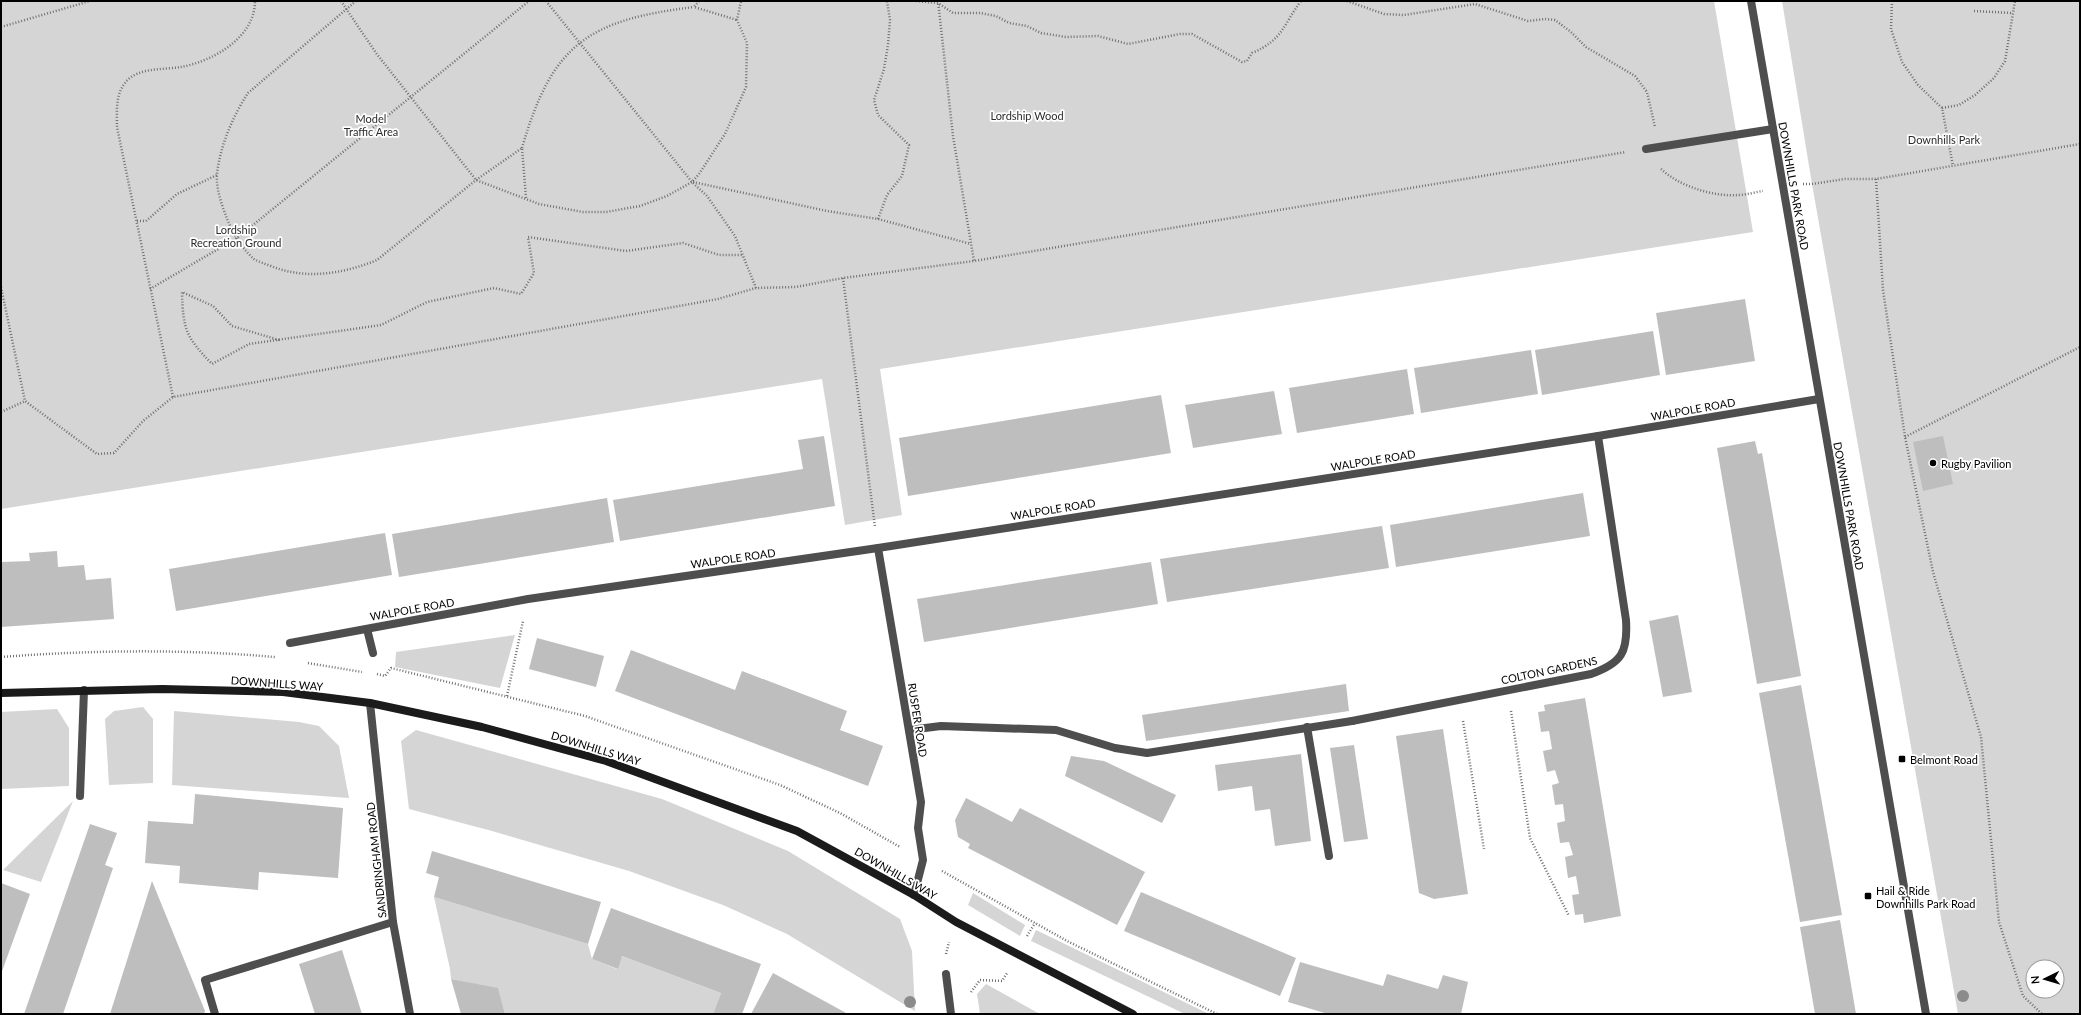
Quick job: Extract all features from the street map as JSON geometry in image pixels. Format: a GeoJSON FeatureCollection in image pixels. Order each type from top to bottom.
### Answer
{"type":"FeatureCollection","features":[{"type":"Feature","properties":{"kind":"main road","name":"DOWNHILLS WAY"},"geometry":{"type":"LineString","coordinates":[[1,693],[162,689],[283,692],[370,703],[482,727],[606,761],[797,831],[914,895],[956,922],[1133,1014]]}},
{"type":"Feature","properties":{"kind":"street","name":"DOWNHILLS PARK ROAD"},"geometry":{"type":"LineString","coordinates":[[1751,1],[1926,1014]]}},
{"type":"Feature","properties":{"kind":"street"},"geometry":{"type":"LineString","coordinates":[[1646,149],[1773,129]]}},
{"type":"Feature","properties":{"kind":"street","name":"WALPOLE ROAD"},"geometry":{"type":"LineString","coordinates":[[290,643],[528,599],[878,548],[1598,436],[1819,399]]}},
{"type":"Feature","properties":{"kind":"street","name":"COLTON GARDENS"},"geometry":{"type":"LineString","coordinates":[[909,730],[941,726],[1056,730],[1115,748],[1146,753],[1352,721],[1591,674],[1608,668],[1621,656],[1627,638],[1626,620],[1598,436]]}},
{"type":"Feature","properties":{"kind":"street","name":"RUSPER ROAD"},"geometry":{"type":"LineString","coordinates":[[878,548],[920,802],[918,828],[923,860],[914,895]]}},
{"type":"Feature","properties":{"kind":"street"},"geometry":{"type":"LineString","coordinates":[[367,628],[372,653]]}},
{"type":"Feature","properties":{"kind":"street"},"geometry":{"type":"LineString","coordinates":[[80,796],[84,690]]}},
{"type":"Feature","properties":{"kind":"street","name":"SANDRINGHAM ROAD"},"geometry":{"type":"LineString","coordinates":[[370,703],[393,922],[410,1014]]}},
{"type":"Feature","properties":{"kind":"street"},"geometry":{"type":"LineString","coordinates":[[1307,727],[1329,856]]}},
{"type":"Feature","properties":{"kind":"street"},"geometry":{"type":"LineString","coordinates":[[216,1014],[205,980],[393,922]]}},
{"type":"Feature","properties":{"kind":"street"},"geometry":{"type":"LineString","coordinates":[[946,974],[951,1014]]}},
{"type":"Feature","properties":{"kind":"path"},"geometry":{"type":"LineString","coordinates":[[72,1],[74,5]]}},
{"type":"Feature","properties":{"kind":"path"},"geometry":{"type":"LineString","coordinates":[[1,27],[90,1]]}},
{"type":"Feature","properties":{"kind":"path"},"geometry":{"type":"LineString","coordinates":[[172,397],[117,128],[117,104],[124,84],[134,74],[183,66],[205,60],[234,42],[247,29],[254,15],[255,1]]}},
{"type":"Feature","properties":{"kind":"path"},"geometry":{"type":"LineString","coordinates":[[341,1],[372,48],[476,180],[539,204],[583,212],[606,212],[640,206],[667,196],[692,182],[725,134],[746,87],[747,43],[737,20],[741,1]]}},
{"type":"Feature","properties":{"kind":"path"},"geometry":{"type":"LineString","coordinates":[[356,1],[248,93],[237,110],[227,132],[217,175],[219,199],[230,227],[244,249],[255,260],[292,274],[337,272],[362,266],[377,260],[476,180],[522,148]]}},
{"type":"Feature","properties":{"kind":"path"},"geometry":{"type":"LineString","coordinates":[[150,289],[237,238],[529,1]]}},
{"type":"Feature","properties":{"kind":"path"},"geometry":{"type":"LineString","coordinates":[[546,1],[692,182],[707,196],[735,236],[744,255],[756,288]]}},
{"type":"Feature","properties":{"kind":"path"},"geometry":{"type":"LineString","coordinates":[[694,7],[699,1]]}},
{"type":"Feature","properties":{"kind":"path"},"geometry":{"type":"LineString","coordinates":[[878,219],[887,194],[902,176],[909,145],[878,115],[874,100],[884,69],[888,45],[890,20],[887,1]]}},
{"type":"Feature","properties":{"kind":"path"},"geometry":{"type":"LineString","coordinates":[[916,1],[938,2],[953,13],[980,13],[996,16],[1009,23],[1027,26],[1041,33],[1066,37],[1098,36],[1128,44],[1180,34],[1192,34],[1242,62],[1248,61],[1252,53],[1267,47],[1278,37],[1301,1]]}},
{"type":"Feature","properties":{"kind":"path"},"geometry":{"type":"LineString","coordinates":[[1347,1],[1384,14],[1404,15],[1475,4],[1528,21],[1545,19],[1556,20],[1586,47],[1635,76],[1647,92],[1659,147]]}},
{"type":"Feature","properties":{"kind":"path"},"geometry":{"type":"LineString","coordinates":[[1892,1],[1891,29],[1902,62],[1918,84],[1942,108],[1953,166]]}},
{"type":"Feature","properties":{"kind":"path"},"geometry":{"type":"LineString","coordinates":[[1942,108],[1959,105],[1975,95],[1994,78],[2005,61],[2010,40],[2012,13],[2015,1]]}},
{"type":"Feature","properties":{"kind":"path"},"geometry":{"type":"LineString","coordinates":[[938,2],[953,136],[974,261]]}},
{"type":"Feature","properties":{"kind":"path"},"geometry":{"type":"LineString","coordinates":[[526,198],[522,148],[531,116],[550,77],[562,58],[578,42],[593,32],[635,16],[655,11],[694,7],[737,20]]}},
{"type":"Feature","properties":{"kind":"path"},"geometry":{"type":"LineString","coordinates":[[1974,11],[2012,13]]}},
{"type":"Feature","properties":{"kind":"path"},"geometry":{"type":"LineString","coordinates":[[1798,183],[1812,184],[1845,179],[1876,179],[2080,144]]}},
{"type":"Feature","properties":{"kind":"path"},"geometry":{"type":"LineString","coordinates":[[1,287],[25,401],[97,454],[114,453],[143,420],[172,397],[718,299],[756,288],[796,287],[844,278],[974,261],[1646,149],[1652,160],[1663,172],[1690,187],[1738,196],[1759,191]]}},
{"type":"Feature","properties":{"kind":"path"},"geometry":{"type":"LineString","coordinates":[[137,221],[146,221],[177,194],[217,175]]}},
{"type":"Feature","properties":{"kind":"path"},"geometry":{"type":"LineString","coordinates":[[1876,179],[1883,290],[1904,437],[1933,572],[1981,737],[1999,922],[2023,996],[2042,1014]]}},
{"type":"Feature","properties":{"kind":"path"},"geometry":{"type":"LineString","coordinates":[[692,182],[827,211],[878,219],[971,244]]}},
{"type":"Feature","properties":{"kind":"path"},"geometry":{"type":"LineString","coordinates":[[280,340],[232,326],[213,306],[182,292],[183,320],[190,338],[193,344],[212,364],[249,344],[280,340],[382,325],[427,302],[494,288],[521,294],[534,273],[528,237],[626,251],[683,243],[719,255],[744,255]]}},
{"type":"Feature","properties":{"kind":"path"},"geometry":{"type":"LineString","coordinates":[[844,278],[878,548]]}},
{"type":"Feature","properties":{"kind":"path"},"geometry":{"type":"LineString","coordinates":[[1904,437],[2080,347]]}},
{"type":"Feature","properties":{"kind":"path"},"geometry":{"type":"LineString","coordinates":[[1,412],[25,401]]}},
{"type":"Feature","properties":{"kind":"path"},"geometry":{"type":"LineString","coordinates":[[507,696],[528,599]]}},
{"type":"Feature","properties":{"kind":"path"},"geometry":{"type":"LineString","coordinates":[[1508,690],[1530,838],[1569,916]]}},
{"type":"Feature","properties":{"kind":"path"},"geometry":{"type":"LineString","coordinates":[[1459,699],[1484,849]]}},
{"type":"Feature","properties":{"kind":"path"},"geometry":{"type":"LineString","coordinates":[[946,974],[947,949],[956,922]]}},
{"type":"Feature","properties":{"kind":"path"},"geometry":{"type":"LineString","coordinates":[[1025,940],[1035,923]]}},
{"type":"Feature","properties":{"kind":"path"},"geometry":{"type":"LineString","coordinates":[[972,999],[971,991],[980,980],[1002,981],[1007,972]]}},
{"type":"Feature","properties":{"kind":"green space","name":"Lordship Recreation Ground"},"geometry":{"type":"Polygon","coordinates":[[[1,1],[1714,1],[1753,232],[880,369],[902,515],[845,525],[822,379],[1,509],[1,1]]]}},
{"type":"Feature","properties":{"kind":"green space","name":"Downhills Park"},"geometry":{"type":"Polygon","coordinates":[[[1782,1],[2080,1],[2080,1014],[1958,1014],[1812,184],[1782,1]]]}},
{"type":"Feature","properties":{"kind":"green space"},"geometry":{"type":"Polygon","coordinates":[[[515,635],[500,688],[395,667],[396,652],[515,635]]]}},
{"type":"Feature","properties":{"kind":"green space"},"geometry":{"type":"Polygon","coordinates":[[[143,707],[153,719],[153,783],[109,785],[105,719],[114,711],[143,707]]]}},
{"type":"Feature","properties":{"kind":"green space"},"geometry":{"type":"Polygon","coordinates":[[[57,709],[69,728],[69,786],[1,789],[1,712],[57,709]]]}},
{"type":"Feature","properties":{"kind":"green space"},"geometry":{"type":"Polygon","coordinates":[[[174,711],[299,722],[319,726],[339,746],[349,798],[172,785],[174,711]]]}},
{"type":"Feature","properties":{"kind":"green space"},"geometry":{"type":"Polygon","coordinates":[[[416,730],[662,799],[788,851],[900,919],[912,951],[915,1011],[787,934],[723,905],[629,871],[492,831],[409,809],[401,741],[416,730]]]}},
{"type":"Feature","properties":{"kind":"green space"},"geometry":{"type":"Polygon","coordinates":[[[73,801],[41,882],[3,870],[73,801]]]}},
{"type":"Feature","properties":{"kind":"green space"},"geometry":{"type":"Polygon","coordinates":[[[973,893],[1025,925],[1020,936],[968,905],[973,893]]]}},
{"type":"Feature","properties":{"kind":"green space"},"geometry":{"type":"Polygon","coordinates":[[[434,897],[588,944],[592,959],[617,969],[622,956],[721,993],[713,1014],[505,1014],[498,989],[451,979],[434,897]]]}},
{"type":"Feature","properties":{"kind":"green space"},"geometry":{"type":"Polygon","coordinates":[[[1036,930],[1209,1014],[1185,1014],[1031,941],[1036,930]]]}},
{"type":"Feature","properties":{"kind":"green space"},"geometry":{"type":"Polygon","coordinates":[[[986,984],[1040,1014],[980,1014],[977,994],[986,984]]]}},
{"type":"Feature","properties":{"kind":"building"},"geometry":{"type":"Polygon","coordinates":[[[1745,299],[1755,361],[1666,375],[1656,313],[1745,299]]]}},
{"type":"Feature","properties":{"kind":"building"},"geometry":{"type":"Polygon","coordinates":[[[1653,331],[1660,375],[1542,395],[1535,350],[1653,331]]]}},
{"type":"Feature","properties":{"kind":"building"},"geometry":{"type":"Polygon","coordinates":[[[1531,350],[1538,394],[1421,413],[1414,368],[1531,350]]]}},
{"type":"Feature","properties":{"kind":"building"},"geometry":{"type":"Polygon","coordinates":[[[1407,369],[1414,414],[1297,433],[1289,388],[1407,369]]]}},
{"type":"Feature","properties":{"kind":"building"},"geometry":{"type":"Polygon","coordinates":[[[1274,391],[1282,434],[1193,448],[1185,405],[1274,391]]]}},
{"type":"Feature","properties":{"kind":"building"},"geometry":{"type":"Polygon","coordinates":[[[1161,395],[1171,453],[908,496],[899,438],[1161,395]]]}},
{"type":"Feature","properties":{"kind":"building"},"geometry":{"type":"Polygon","coordinates":[[[824,436],[835,506],[620,541],[613,500],[803,469],[798,440],[824,436]]]}},
{"type":"Feature","properties":{"kind":"building","name":"Rugby Pavilion"},"geometry":{"type":"Polygon","coordinates":[[[1943,436],[1953,484],[1923,491],[1913,442],[1943,436]]]}},
{"type":"Feature","properties":{"kind":"building"},"geometry":{"type":"Polygon","coordinates":[[[1755,441],[1758,454],[1762,453],[1801,676],[1757,684],[1717,448],[1755,441]]]}},
{"type":"Feature","properties":{"kind":"building"},"geometry":{"type":"Polygon","coordinates":[[[1583,493],[1590,536],[1396,567],[1390,525],[1583,493]]]}},
{"type":"Feature","properties":{"kind":"building"},"geometry":{"type":"Polygon","coordinates":[[[607,498],[614,542],[399,577],[392,534],[607,498]]]}},
{"type":"Feature","properties":{"kind":"building"},"geometry":{"type":"Polygon","coordinates":[[[1382,526],[1389,568],[1167,602],[1160,559],[1382,526]]]}},
{"type":"Feature","properties":{"kind":"building"},"geometry":{"type":"Polygon","coordinates":[[[385,533],[392,575],[176,611],[169,569],[385,533]]]}},
{"type":"Feature","properties":{"kind":"building"},"geometry":{"type":"Polygon","coordinates":[[[57,551],[58,567],[84,565],[86,580],[111,578],[114,619],[1,627],[1,562],[30,561],[29,553],[57,551]]]}},
{"type":"Feature","properties":{"kind":"building"},"geometry":{"type":"Polygon","coordinates":[[[1151,562],[1158,604],[924,642],[917,599],[1151,562]]]}},
{"type":"Feature","properties":{"kind":"building"},"geometry":{"type":"Polygon","coordinates":[[[1678,615],[1692,692],[1663,697],[1649,621],[1678,615]]]}},
{"type":"Feature","properties":{"kind":"building"},"geometry":{"type":"Polygon","coordinates":[[[537,638],[604,656],[596,687],[529,669],[537,638]]]}},
{"type":"Feature","properties":{"kind":"building"},"geometry":{"type":"Polygon","coordinates":[[[631,650],[735,690],[742,671],[847,711],[840,730],[883,746],[868,786],[615,691],[631,650]]]}},
{"type":"Feature","properties":{"kind":"building"},"geometry":{"type":"Polygon","coordinates":[[[1346,684],[1349,711],[1146,741],[1142,715],[1346,684]]]}},
{"type":"Feature","properties":{"kind":"building"},"geometry":{"type":"Polygon","coordinates":[[[1801,685],[1842,915],[1800,922],[1759,693],[1801,685]]]}},
{"type":"Feature","properties":{"kind":"building"},"geometry":{"type":"Polygon","coordinates":[[[1585,698],[1621,916],[1584,923],[1583,914],[1575,915],[1572,895],[1579,894],[1576,876],[1568,878],[1565,857],[1573,855],[1569,842],[1560,843],[1557,823],[1565,821],[1563,804],[1555,805],[1552,785],[1559,783],[1555,770],[1547,772],[1543,751],[1552,749],[1549,731],[1541,732],[1538,712],[1545,711],[1544,705],[1585,698]]]}},
{"type":"Feature","properties":{"kind":"building"},"geometry":{"type":"Polygon","coordinates":[[[1443,729],[1468,894],[1434,899],[1419,893],[1396,736],[1443,729]]]}},
{"type":"Feature","properties":{"kind":"building"},"geometry":{"type":"Polygon","coordinates":[[[1354,745],[1368,839],[1344,842],[1330,748],[1354,745]]]}},
{"type":"Feature","properties":{"kind":"building"},"geometry":{"type":"Polygon","coordinates":[[[1301,754],[1311,841],[1275,846],[1270,809],[1255,811],[1252,786],[1218,791],[1215,765],[1301,754]]]}},
{"type":"Feature","properties":{"kind":"building"},"geometry":{"type":"Polygon","coordinates":[[[1071,756],[1104,761],[1176,795],[1162,823],[1065,776],[1071,756]]]}},
{"type":"Feature","properties":{"kind":"building"},"geometry":{"type":"Polygon","coordinates":[[[195,794],[343,808],[338,878],[259,872],[258,890],[179,883],[180,866],[145,863],[148,821],[193,824],[195,794]]]}},
{"type":"Feature","properties":{"kind":"building"},"geometry":{"type":"Polygon","coordinates":[[[966,798],[1012,822],[1020,808],[1145,872],[1117,925],[968,848],[970,844],[958,837],[955,820],[966,798]]]}},
{"type":"Feature","properties":{"kind":"building"},"geometry":{"type":"Polygon","coordinates":[[[90,824],[117,833],[105,865],[113,868],[63,1014],[24,1014],[90,824]]]}},
{"type":"Feature","properties":{"kind":"building"},"geometry":{"type":"Polygon","coordinates":[[[432,851],[601,902],[588,944],[434,897],[439,877],[426,873],[432,851]]]}},
{"type":"Feature","properties":{"kind":"building"},"geometry":{"type":"Polygon","coordinates":[[[152,881],[205,1011],[204,1014],[110,1014],[152,881]]]}},
{"type":"Feature","properties":{"kind":"building"},"geometry":{"type":"Polygon","coordinates":[[[1,883],[30,894],[1,974],[1,883]]]}},
{"type":"Feature","properties":{"kind":"building"},"geometry":{"type":"Polygon","coordinates":[[[1141,892],[1296,958],[1280,996],[1124,931],[1141,892]]]}},
{"type":"Feature","properties":{"kind":"building"},"geometry":{"type":"Polygon","coordinates":[[[611,908],[761,964],[742,1014],[713,1014],[721,993],[622,956],[618,969],[592,959],[611,908]]]}},
{"type":"Feature","properties":{"kind":"building"},"geometry":{"type":"Polygon","coordinates":[[[1840,920],[1856,1014],[1815,1014],[1800,927],[1840,920]]]}},
{"type":"Feature","properties":{"kind":"building"},"geometry":{"type":"Polygon","coordinates":[[[342,950],[362,1014],[315,1014],[299,964],[342,950]]]}},
{"type":"Feature","properties":{"kind":"building"},"geometry":{"type":"Polygon","coordinates":[[[1300,962],[1383,986],[1387,974],[1438,989],[1443,975],[1468,982],[1461,1014],[1328,1014],[1288,1002],[1300,962]]]}},
{"type":"Feature","properties":{"kind":"building"},"geometry":{"type":"Polygon","coordinates":[[[773,973],[848,1014],[751,1014],[773,973]]]}},
{"type":"Feature","properties":{"kind":"building"},"geometry":{"type":"Polygon","coordinates":[[[451,979],[498,988],[505,1014],[461,1014],[451,979]]]}},
{"type":"Feature","properties":{"kind":"place","name":"Rugby Pavilion"},"geometry":{"type":"Point","coordinates":[1933,463]}},
{"type":"Feature","properties":{"kind":"place","name":"Belmont Road"},"geometry":{"type":"Point","coordinates":[1902,759]}},
{"type":"Feature","properties":{"kind":"place","name":"Hail & Ride Downhills Park Road"},"geometry":{"type":"Point","coordinates":[1868,896]}},
{"type":"Feature","properties":{"kind":"park label","name":"Lordship Wood"},"geometry":{"type":"Point","coordinates":[1027,115]}},
{"type":"Feature","properties":{"kind":"park label","name":"Model Traffic Area"},"geometry":{"type":"Point","coordinates":[371,124]}}]}
